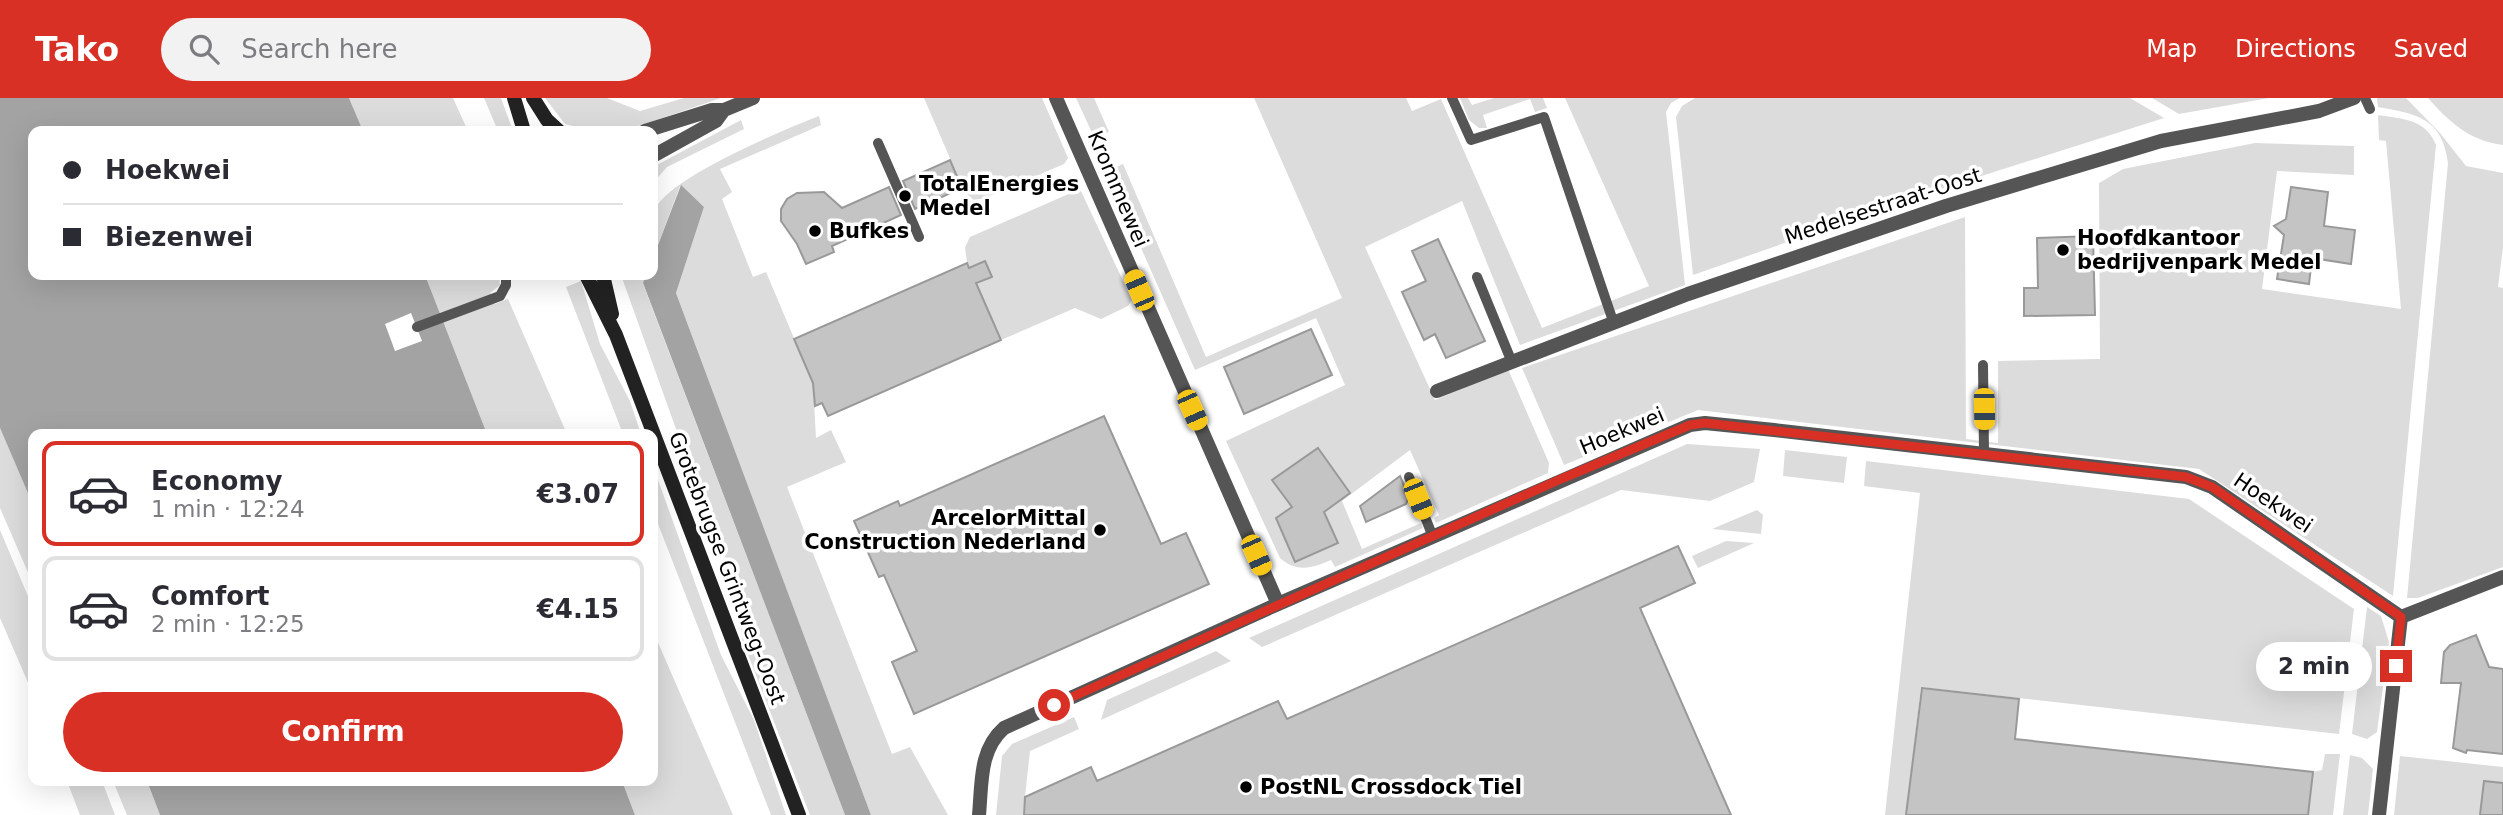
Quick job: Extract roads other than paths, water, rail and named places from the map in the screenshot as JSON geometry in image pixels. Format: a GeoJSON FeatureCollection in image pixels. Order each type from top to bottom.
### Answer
{"type":"FeatureCollection","features":[{"type":"Feature","properties":{"kind":"street"},"geometry":{"type":"LineString","coordinates":[[514,98],[522,126]]}},
{"type":"Feature","properties":{"kind":"street"},"geometry":{"type":"LineString","coordinates":[[533,98],[554,126]]}},
{"type":"Feature","properties":{"kind":"street"},"geometry":{"type":"LineString","coordinates":[[658,127],[712,110],[724,110],[753,98]]}},
{"type":"Feature","properties":{"kind":"street","name":"Krommewei"},"geometry":{"type":"LineString","coordinates":[[1056,98],[1278,604]]}},
{"type":"Feature","properties":{"kind":"street","name":"Medelsestraat-Oost"},"geometry":{"type":"LineString","coordinates":[[1437,391],[1614,321],[1960,202],[2161,141],[2319,111],[2354,98]]}},
{"type":"Feature","properties":{"kind":"street"},"geometry":{"type":"LineString","coordinates":[[658,153],[716,121],[724,110]]}},
{"type":"Feature","properties":{"kind":"street","name":"Grotebrugse Grintweg-Oost"},"geometry":{"type":"LineString","coordinates":[[589,280],[617,335],[653,429]]}},
{"type":"Feature","properties":{"kind":"street","name":"Grotebrugse Grintweg-Oost"},"geometry":{"type":"LineString","coordinates":[[604,280],[617,335]]}},
{"type":"Feature","properties":{"kind":"street","name":"Hoekwei"},"geometry":{"type":"LineString","coordinates":[[978,815],[985,753],[993,738],[1004,728],[1278,604],[1690,425],[1705,423],[2186,477],[2212,487],[2401,617]]}},
{"type":"Feature","properties":{"kind":"street","name":"Grotebrugse Grintweg-Oost"},"geometry":{"type":"LineString","coordinates":[[658,443],[799,815]]}},
{"type":"Feature","properties":{"kind":"street"},"geometry":{"type":"LineString","coordinates":[[2379,815],[2401,617],[2503,577]]}},
{"type":"Feature","properties":{"kind":"lane"},"geometry":{"type":"LineString","coordinates":[[1451,98],[1471,141],[1544,117],[1614,321]]}},
{"type":"Feature","properties":{"kind":"lane"},"geometry":{"type":"LineString","coordinates":[[2365,98],[2370,109]]}},
{"type":"Feature","properties":{"kind":"lane"},"geometry":{"type":"LineString","coordinates":[[878,143],[919,237]]}},
{"type":"Feature","properties":{"kind":"lane"},"geometry":{"type":"LineString","coordinates":[[1477,277],[1511,360]]}},
{"type":"Feature","properties":{"kind":"lane"},"geometry":{"type":"LineString","coordinates":[[416,327],[493,299],[504,291],[505,280]]}},
{"type":"Feature","properties":{"kind":"lane"},"geometry":{"type":"LineString","coordinates":[[1983,365],[1984,453]]}},
{"type":"Feature","properties":{"kind":"lane"},"geometry":{"type":"LineString","coordinates":[[1409,477],[1433,537]]}},
{"type":"Feature","properties":{"kind":"place","name":"TotalEnergies Medel"},"geometry":{"type":"Point","coordinates":[905,196]}},
{"type":"Feature","properties":{"kind":"place","name":"Bufkes"},"geometry":{"type":"Point","coordinates":[815,231]}},
{"type":"Feature","properties":{"kind":"place","name":"Hoofdkantoor bedrijvenpark Medel"},"geometry":{"type":"Point","coordinates":[2063,250]}},
{"type":"Feature","properties":{"kind":"place","name":"ArcelorMittal Construction Nederland"},"geometry":{"type":"Point","coordinates":[1100,530]}},
{"type":"Feature","properties":{"kind":"place","name":"PostNL Crossdock Tiel"},"geometry":{"type":"Point","coordinates":[1246,787]}}]}
